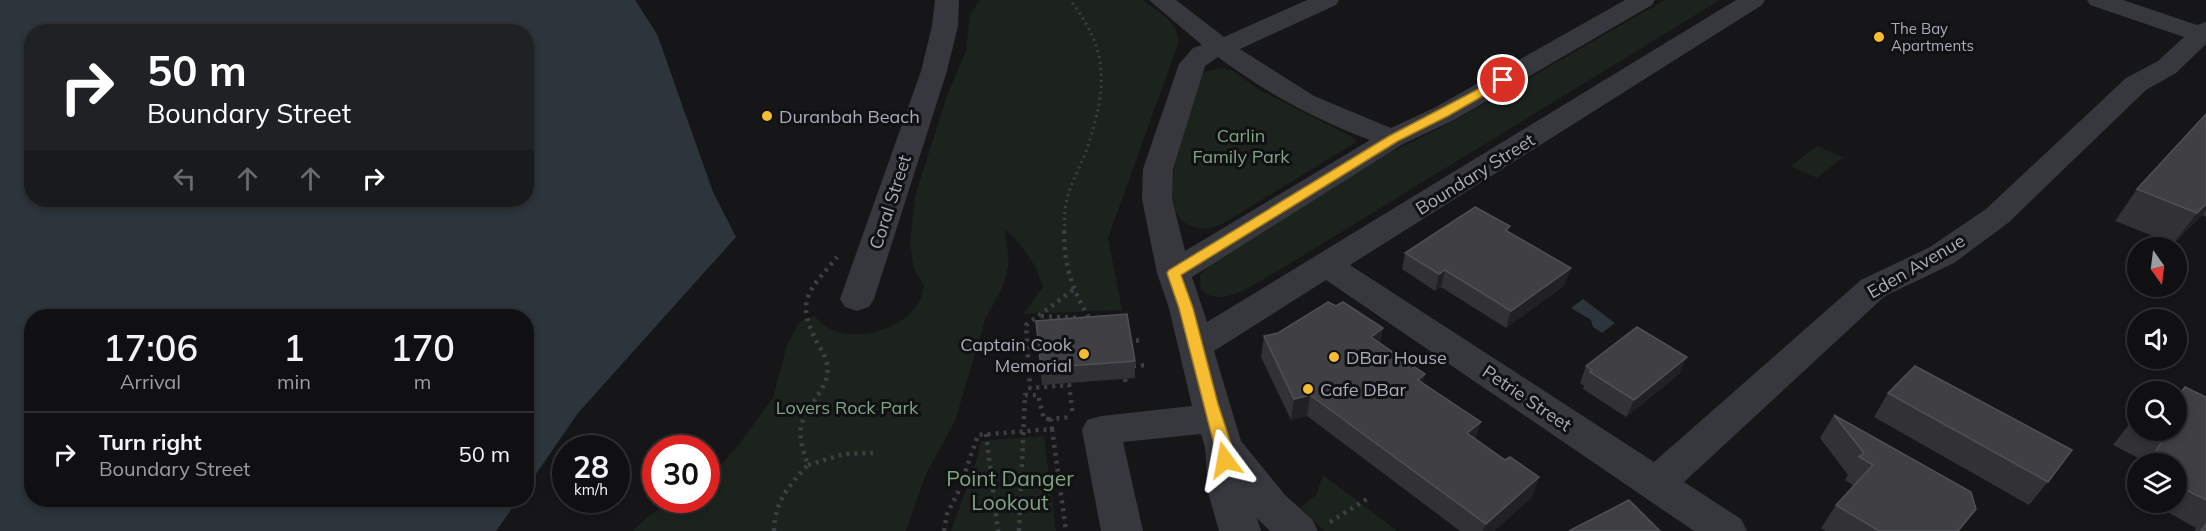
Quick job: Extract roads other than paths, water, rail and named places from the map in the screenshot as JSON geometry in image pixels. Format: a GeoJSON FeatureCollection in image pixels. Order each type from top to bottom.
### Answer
{"type":"FeatureCollection","features":[{"type":"Feature","properties":{"kind":"street","name":"Coral Street"},"geometry":{"type":"LineString","coordinates":[[858,299],[934,71],[945,26],[947,0]]}},
{"type":"Feature","properties":{"kind":"street"},"geometry":{"type":"LineString","coordinates":[[1161,0],[1293,95],[1348,123],[1393,138]]}},
{"type":"Feature","properties":{"kind":"street"},"geometry":{"type":"LineString","coordinates":[[1240,531],[1232,511],[1219,432],[1186,308],[1174,273],[1157,199],[1158,169],[1192,64],[1198,56],[1327,0]]}},
{"type":"Feature","properties":{"kind":"street"},"geometry":{"type":"LineString","coordinates":[[1174,273],[1393,138],[1444,114],[1643,0]]}},
{"type":"Feature","properties":{"kind":"street","name":"Boundary Street"},"geometry":{"type":"LineString","coordinates":[[1195,346],[1328,266],[1753,0]]}},
{"type":"Feature","properties":{"kind":"street"},"geometry":{"type":"LineString","coordinates":[[2099,0],[2205,31]]}},
{"type":"Feature","properties":{"kind":"street"},"geometry":{"type":"LineString","coordinates":[[2152,6],[2205,31]]}},
{"type":"Feature","properties":{"kind":"street","name":"Eden Avenue"},"geometry":{"type":"LineString","coordinates":[[1656,484],[1873,288],[1942,255],[1997,216],[2136,84],[2167,67],[2205,31]]}},
{"type":"Feature","properties":{"kind":"street","name":"Petrie Street"},"geometry":{"type":"LineString","coordinates":[[1328,266],[1726,531]]}},
{"type":"Feature","properties":{"kind":"street"},"geometry":{"type":"LineString","coordinates":[[1122,531],[1101,430],[1219,432]]}},
{"type":"Feature","properties":{"kind":"street"},"geometry":{"type":"LineString","coordinates":[[1219,432],[1289,526]]}},
{"type":"Feature","properties":{"kind":"place","name":"The Bay Apartments"},"geometry":{"type":"Point","coordinates":[1879,37]}},
{"type":"Feature","properties":{"kind":"place","name":"Duranbah Beach"},"geometry":{"type":"Point","coordinates":[767,116]}},
{"type":"Feature","properties":{"kind":"place","name":"Captain Cook Memorial"},"geometry":{"type":"Point","coordinates":[1084,354]}},
{"type":"Feature","properties":{"kind":"place","name":"DBar House"},"geometry":{"type":"Point","coordinates":[1334,357]}},
{"type":"Feature","properties":{"kind":"place","name":"Cafe DBar"},"geometry":{"type":"Point","coordinates":[1308,389]}},
{"type":"Feature","properties":{"kind":"park label","name":"Carlin Family Park"},"geometry":{"type":"Point","coordinates":[1241,145]}},
{"type":"Feature","properties":{"kind":"park label","name":"Lovers Rock Park"},"geometry":{"type":"Point","coordinates":[847,407]}},
{"type":"Feature","properties":{"kind":"park label","name":"Point Danger Lookout"},"geometry":{"type":"Point","coordinates":[1010,490]}}]}
